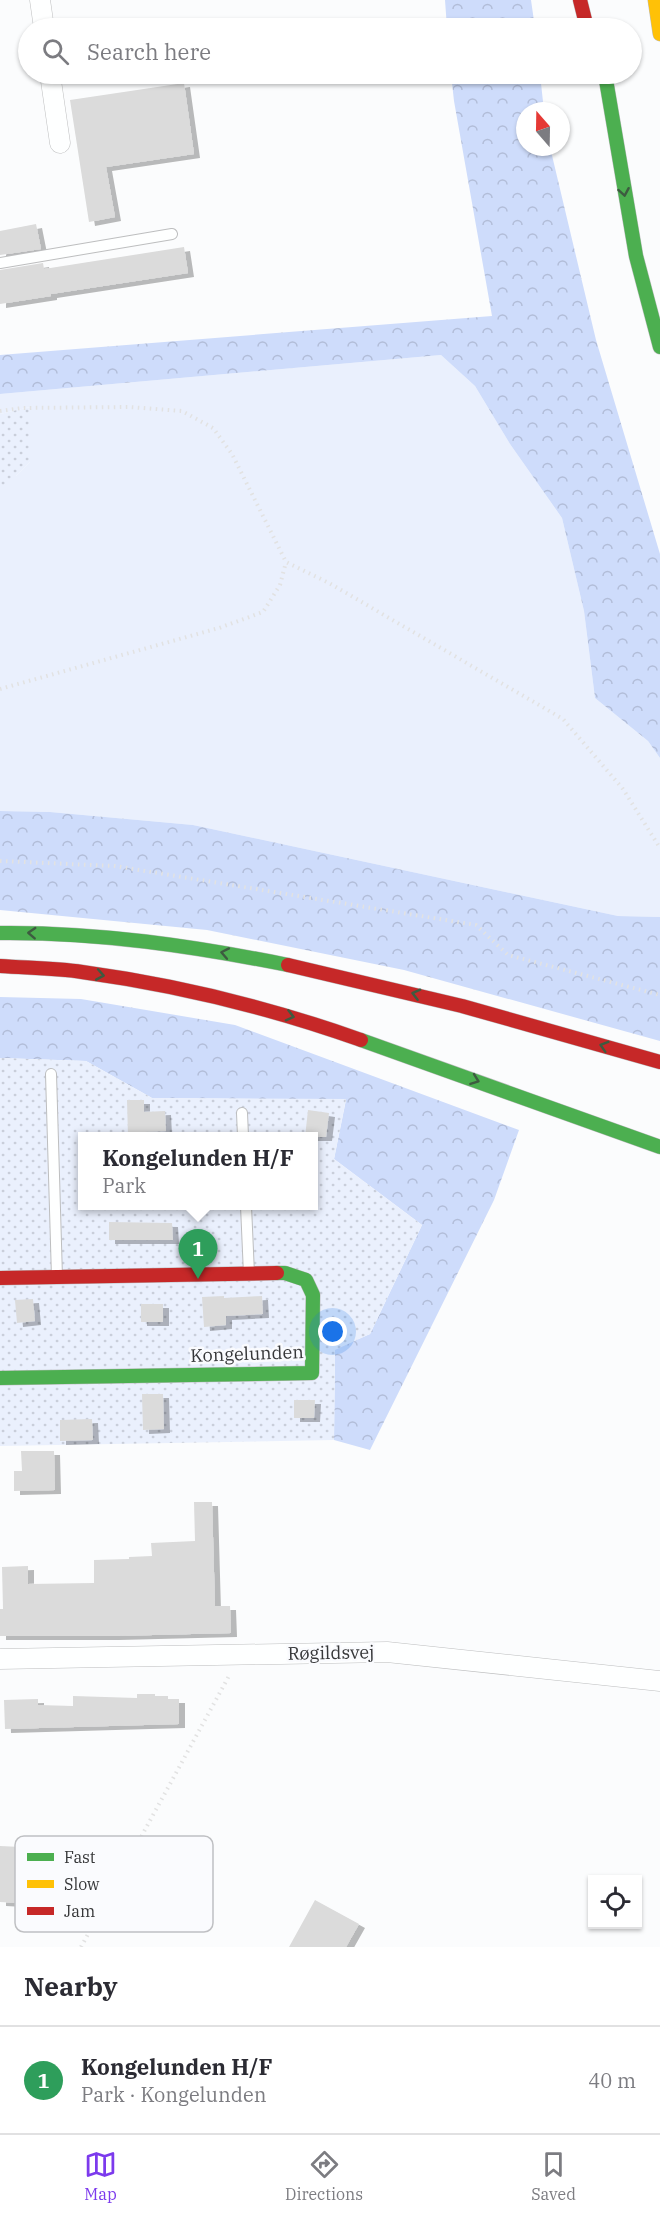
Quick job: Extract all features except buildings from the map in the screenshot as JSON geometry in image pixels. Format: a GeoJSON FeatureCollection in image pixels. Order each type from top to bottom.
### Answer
{"type":"FeatureCollection","features":[{"type":"Feature","properties":{"kind":"main road"},"geometry":{"type":"LineString","coordinates":[[580,0],[584,18]]}},
{"type":"Feature","properties":{"kind":"main road"},"geometry":{"type":"LineString","coordinates":[[655,0],[660,34]]}},
{"type":"Feature","properties":{"kind":"main road"},"geometry":{"type":"LineString","coordinates":[[595,2],[597,18]]}},
{"type":"Feature","properties":{"kind":"main road"},"geometry":{"type":"LineString","coordinates":[[601,84],[614,135]]}},
{"type":"Feature","properties":{"kind":"main road"},"geometry":{"type":"LineString","coordinates":[[606,84],[636,256],[660,347]]}},
{"type":"Feature","properties":{"kind":"main road"},"geometry":{"type":"LineString","coordinates":[[0,933],[104,936],[180,945],[331,973],[496,1014],[660,1062]]}},
{"type":"Feature","properties":{"kind":"main road"},"geometry":{"type":"LineString","coordinates":[[0,966],[81,972],[171,987],[305,1020],[660,1147]]}},
{"type":"Feature","properties":{"kind":"main road","name":"Kongelunden"},"geometry":{"type":"LineString","coordinates":[[0,1278],[285,1273],[306,1280],[313,1295],[312,1372],[0,1378]]}},
{"type":"Feature","properties":{"kind":"street"},"geometry":{"type":"LineString","coordinates":[[40,0],[43,18]]}},
{"type":"Feature","properties":{"kind":"street"},"geometry":{"type":"LineString","coordinates":[[51,84],[60,143]]}},
{"type":"Feature","properties":{"kind":"street","name":"Røgildsvej"},"geometry":{"type":"LineString","coordinates":[[0,1659],[387,1652],[660,1681]]}},
{"type":"Feature","properties":{"kind":"lane"},"geometry":{"type":"LineString","coordinates":[[0,262],[172,234]]}},
{"type":"Feature","properties":{"kind":"lane"},"geometry":{"type":"LineString","coordinates":[[51,1074],[57,1277]]}},
{"type":"Feature","properties":{"kind":"lane"},"geometry":{"type":"LineString","coordinates":[[242,1113],[243,1132]]}},
{"type":"Feature","properties":{"kind":"lane"},"geometry":{"type":"LineString","coordinates":[[246,1210],[249,1274]]}},
{"type":"Feature","properties":{"kind":"path"},"geometry":{"type":"LineString","coordinates":[[0,411],[22,408],[129,407],[182,411],[213,428],[232,454],[286,562],[329,583],[563,719],[623,789],[660,849]]}},
{"type":"Feature","properties":{"kind":"path"},"geometry":{"type":"LineString","coordinates":[[0,688],[219,628],[263,612],[280,585],[286,562]]}},
{"type":"Feature","properties":{"kind":"path"},"geometry":{"type":"LineString","coordinates":[[0,861],[115,866],[476,925],[508,955],[660,995]]}},
{"type":"Feature","properties":{"kind":"path"},"geometry":{"type":"LineString","coordinates":[[142,1836],[241,1655]]}},
{"type":"Feature","properties":{"kind":"path"},"geometry":{"type":"LineString","coordinates":[[81,1947],[89,1932]]}},
{"type":"Feature","properties":{"kind":"shaded area"},"geometry":{"type":"Polygon","coordinates":[[[441,355],[475,386],[510,444],[562,518],[584,611],[595,698],[648,741],[660,758],[660,917],[618,916],[193,825],[50,812],[0,811],[0,478],[16,476],[30,462],[30,407],[0,414],[0,394],[441,355]]]}},
{"type":"Feature","properties":{"kind":"shaded area"},"geometry":{"type":"Polygon","coordinates":[[[30,407],[30,462],[0,492],[0,414],[30,407]]]}},
{"type":"Feature","properties":{"kind":"shaded area"},"geometry":{"type":"Polygon","coordinates":[[[0,1058],[86,1061],[152,1098],[346,1099],[334,1159],[422,1225],[370,1334],[335,1350],[334,1440],[0,1446],[0,1058]]]}},
{"type":"Feature","properties":{"kind":"green space"},"geometry":{"type":"Polygon","coordinates":[[[445,0],[531,0],[534,18],[446,18],[445,0]]]}},
{"type":"Feature","properties":{"kind":"green space"},"geometry":{"type":"Polygon","coordinates":[[[452,84],[541,84],[543,102],[516,102],[516,156],[552,156],[596,340],[660,554],[660,758],[648,741],[595,698],[584,611],[562,518],[510,444],[475,386],[441,355],[0,394],[0,355],[492,316],[452,84]]]}},
{"type":"Feature","properties":{"kind":"green space"},"geometry":{"type":"Polygon","coordinates":[[[0,811],[50,812],[193,825],[618,916],[660,917],[660,1041],[404,970],[207,930],[0,910],[0,811]]]}},
{"type":"Feature","properties":{"kind":"green space"},"geometry":{"type":"Polygon","coordinates":[[[0,997],[81,999],[235,1025],[519,1130],[494,1200],[370,1450],[334,1440],[335,1349],[370,1334],[422,1225],[334,1159],[346,1100],[152,1098],[86,1061],[0,1058],[0,997]]]}},
{"type":"Feature","properties":{"kind":"traffic: fast"},"geometry":{"type":"LineString","coordinates":[[607,84],[636,256],[660,347]]}},
{"type":"Feature","properties":{"kind":"traffic: fast"},"geometry":{"type":"LineString","coordinates":[[0,933],[109,938],[217,952],[288,965]]}},
{"type":"Feature","properties":{"kind":"traffic: fast"},"geometry":{"type":"LineString","coordinates":[[361,1040],[660,1147]]}},
{"type":"Feature","properties":{"kind":"traffic: fast"},"geometry":{"type":"LineString","coordinates":[[0,1378],[312,1373],[313,1295],[306,1280],[285,1273],[277,1273]]}},
{"type":"Feature","properties":{"kind":"traffic: slow"},"geometry":{"type":"LineString","coordinates":[[655,0],[660,34]]}},
{"type":"Feature","properties":{"kind":"traffic: jam"},"geometry":{"type":"LineString","coordinates":[[580,0],[584,18]]}},
{"type":"Feature","properties":{"kind":"traffic: jam"},"geometry":{"type":"LineString","coordinates":[[288,965],[462,1006],[660,1062]]}},
{"type":"Feature","properties":{"kind":"traffic: jam"},"geometry":{"type":"LineString","coordinates":[[0,966],[82,972],[188,991],[258,1008],[361,1040]]}},
{"type":"Feature","properties":{"kind":"traffic: jam"},"geometry":{"type":"LineString","coordinates":[[0,1278],[277,1273]]}},
{"type":"Feature","properties":{"kind":"place","name":"Kongelunden H/F"},"geometry":{"type":"Point","coordinates":[198,1279]}}]}
